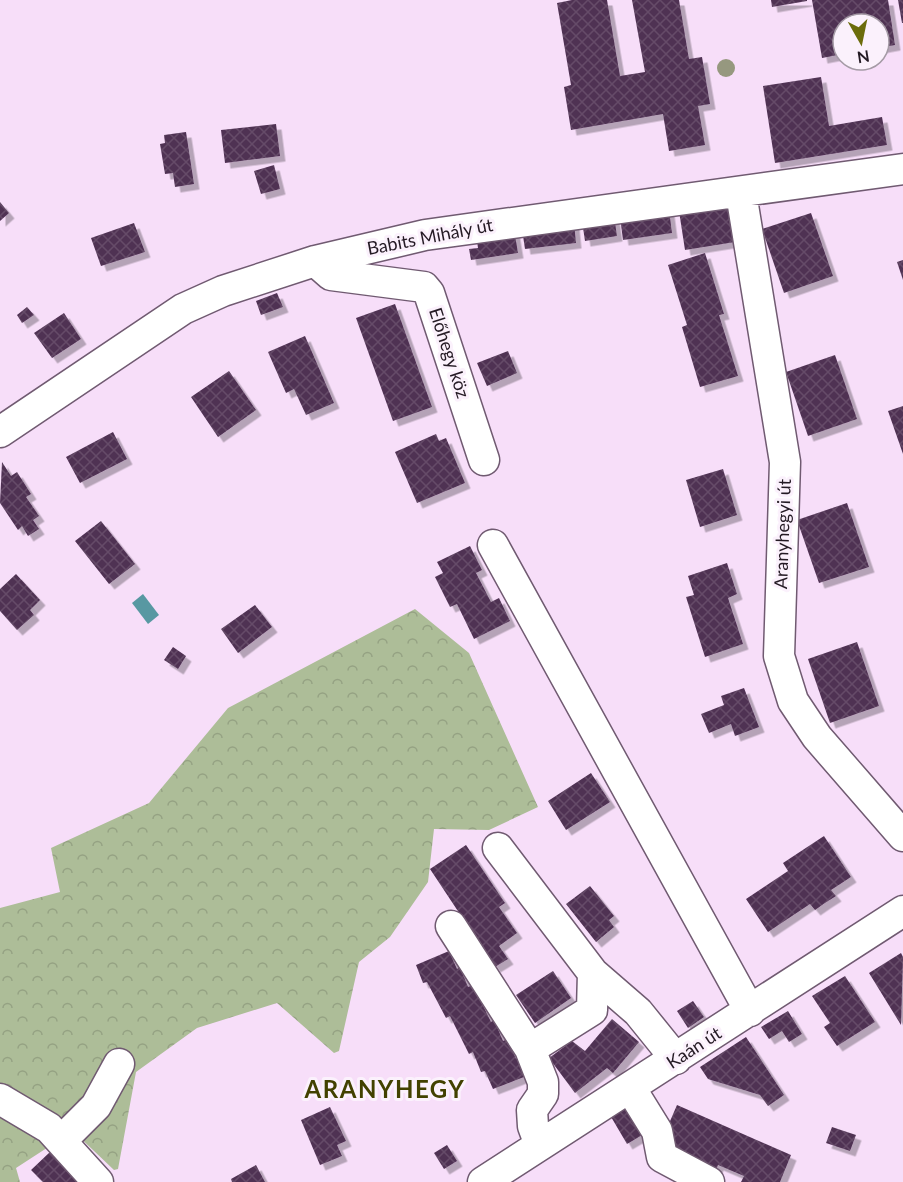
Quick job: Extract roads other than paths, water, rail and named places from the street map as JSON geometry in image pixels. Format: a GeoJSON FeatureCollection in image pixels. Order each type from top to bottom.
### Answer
{"type":"FeatureCollection","features":[{"type":"Feature","properties":{"kind":"street","name":"Babits Mihály út"},"geometry":{"type":"LineString","coordinates":[[0,432],[183,309],[223,291],[315,261],[425,235],[903,169]]}},
{"type":"Feature","properties":{"kind":"street","name":"Aranyhegyi út"},"geometry":{"type":"LineString","coordinates":[[741,193],[785,462],[779,656],[793,701],[816,737],[903,836]]}},
{"type":"Feature","properties":{"kind":"street","name":"Előhegy köz"},"geometry":{"type":"LineString","coordinates":[[315,261],[331,275],[424,287],[429,292],[484,460]]}},
{"type":"Feature","properties":{"kind":"street"},"geometry":{"type":"LineString","coordinates":[[493,545],[750,1011]]}},
{"type":"Feature","properties":{"kind":"street"},"geometry":{"type":"LineString","coordinates":[[498,848],[593,973],[638,1012],[676,1059]]}},
{"type":"Feature","properties":{"kind":"street","name":"Kaán út"},"geometry":{"type":"LineString","coordinates":[[483,1182],[631,1089],[903,911]]}},
{"type":"Feature","properties":{"kind":"street"},"geometry":{"type":"LineString","coordinates":[[451,926],[530,1049],[543,1082],[543,1094],[532,1110],[533,1126],[540,1145]]}},
{"type":"Feature","properties":{"kind":"street"},"geometry":{"type":"LineString","coordinates":[[530,1049],[592,1010],[593,973]]}},
{"type":"Feature","properties":{"kind":"street"},"geometry":{"type":"LineString","coordinates":[[55,1135],[96,1106],[119,1064]]}},
{"type":"Feature","properties":{"kind":"street"},"geometry":{"type":"LineString","coordinates":[[631,1089],[657,1131],[662,1157],[709,1182]]}},
{"type":"Feature","properties":{"kind":"street"},"geometry":{"type":"LineString","coordinates":[[0,1099],[55,1135],[98,1182]]}},
{"type":"Feature","properties":{"kind":"district","name":"ARANYHEGY"},"geometry":{"type":"Point","coordinates":[385,1090]}}]}
